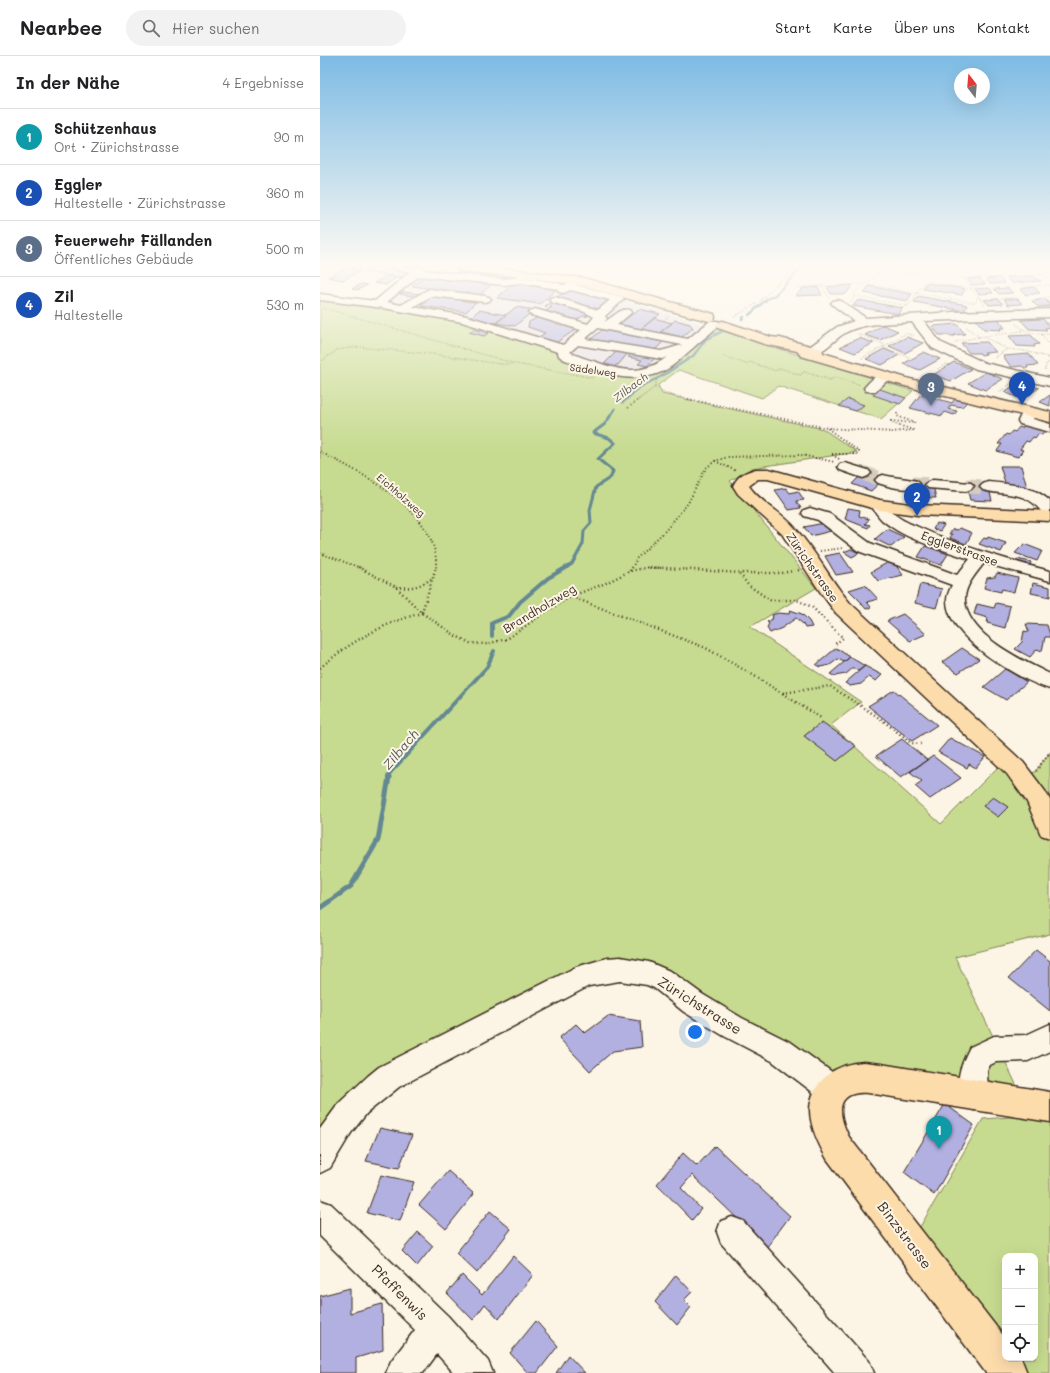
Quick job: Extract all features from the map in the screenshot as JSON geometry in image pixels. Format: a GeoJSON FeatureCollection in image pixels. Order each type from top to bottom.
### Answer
{"type":"FeatureCollection","features":[{"type":"Feature","properties":{"kind":"main road"},"geometry":{"type":"LineString","coordinates":[[743,328],[807,350],[806,353],[885,376],[1050,417]]}},
{"type":"Feature","properties":{"kind":"main road"},"geometry":{"type":"LineString","coordinates":[[748,477],[763,473],[773,475],[879,505],[912,509],[1050,516]]}},
{"type":"Feature","properties":{"kind":"main road","name":"Zürichstrasse"},"geometry":{"type":"LineString","coordinates":[[748,477],[741,486],[744,492],[788,530],[827,589],[842,608],[1015,768],[1036,798],[1050,828]]}},
{"type":"Feature","properties":{"kind":"main road"},"geometry":{"type":"LineString","coordinates":[[834,1090],[846,1081],[854,1078],[881,1079],[974,1096],[1050,1107]]}},
{"type":"Feature","properties":{"kind":"main road","name":"Binzstrasse"},"geometry":{"type":"LineString","coordinates":[[834,1090],[829,1096],[824,1111],[827,1126],[835,1143],[1009,1373]]}},
{"type":"Feature","properties":{"kind":"street"},"geometry":{"type":"LineString","coordinates":[[497,328],[565,350]]}},
{"type":"Feature","properties":{"kind":"street"},"geometry":{"type":"LineString","coordinates":[[588,328],[563,353],[567,356],[611,372],[625,375],[641,374],[656,370],[713,328]]}},
{"type":"Feature","properties":{"kind":"street"},"geometry":{"type":"LineString","coordinates":[[619,328],[688,346]]}},
{"type":"Feature","properties":{"kind":"street"},"geometry":{"type":"LineString","coordinates":[[807,350],[845,328]]}},
{"type":"Feature","properties":{"kind":"street"},"geometry":{"type":"LineString","coordinates":[[922,328],[936,345],[981,366],[1050,382]]}},
{"type":"Feature","properties":{"kind":"street"},"geometry":{"type":"LineString","coordinates":[[909,331],[925,332]]}},
{"type":"Feature","properties":{"kind":"street"},"geometry":{"type":"LineString","coordinates":[[575,341],[662,355],[688,346]]}},
{"type":"Feature","properties":{"kind":"street"},"geometry":{"type":"LineString","coordinates":[[872,388],[885,376]]}},
{"type":"Feature","properties":{"kind":"street"},"geometry":{"type":"LineString","coordinates":[[1030,412],[1025,421],[1050,428]]}},
{"type":"Feature","properties":{"kind":"street"},"geometry":{"type":"LineString","coordinates":[[842,464],[863,473]]}},
{"type":"Feature","properties":{"kind":"street"},"geometry":{"type":"LineString","coordinates":[[883,480],[894,483],[912,484]]}},
{"type":"Feature","properties":{"kind":"street"},"geometry":{"type":"LineString","coordinates":[[933,485],[966,486]]}},
{"type":"Feature","properties":{"kind":"street"},"geometry":{"type":"LineString","coordinates":[[988,487],[1009,488],[1033,496],[1046,504],[1050,512]]}},
{"type":"Feature","properties":{"kind":"street","name":"Egglerstrasse"},"geometry":{"type":"LineString","coordinates":[[879,505],[880,510],[886,517],[936,541],[980,558],[1050,576]]}},
{"type":"Feature","properties":{"kind":"street"},"geometry":{"type":"LineString","coordinates":[[810,513],[824,517],[862,546],[961,582]]}},
{"type":"Feature","properties":{"kind":"street"},"geometry":{"type":"LineString","coordinates":[[980,558],[961,582],[958,592],[958,610],[970,631],[984,645],[1050,682]]}},
{"type":"Feature","properties":{"kind":"street","name":"Zürichstrasse"},"geometry":{"type":"LineString","coordinates":[[320,1158],[338,1127],[356,1103],[389,1077],[585,976],[607,970],[620,969],[649,974],[663,980],[693,1003],[733,1027],[782,1052],[834,1090]]}},
{"type":"Feature","properties":{"kind":"street"},"geometry":{"type":"LineString","coordinates":[[974,1096],[973,1070],[980,1056],[994,1049],[1028,1048],[1050,1037]]}},
{"type":"Feature","properties":{"kind":"street","name":"Pfaffenwis"},"geometry":{"type":"LineString","coordinates":[[320,1215],[436,1328],[476,1373]]}},
{"type":"Feature","properties":{"kind":"street"},"geometry":{"type":"LineString","coordinates":[[732,1232],[857,1373]]}},
{"type":"Feature","properties":{"kind":"street"},"geometry":{"type":"LineString","coordinates":[[403,1373],[436,1328]]}},
{"type":"Feature","properties":{"kind":"path","name":"Sädelweg"},"geometry":{"type":"LineString","coordinates":[[394,328],[516,364],[597,379]]}},
{"type":"Feature","properties":{"kind":"path"},"geometry":{"type":"LineString","coordinates":[[968,328],[979,337]]}},
{"type":"Feature","properties":{"kind":"path"},"geometry":{"type":"LineString","coordinates":[[953,344],[958,341],[979,337],[1022,331],[1042,335],[1050,334]]}},
{"type":"Feature","properties":{"kind":"path"},"geometry":{"type":"LineString","coordinates":[[853,332],[886,345]]}},
{"type":"Feature","properties":{"kind":"path"},"geometry":{"type":"LineString","coordinates":[[864,359],[861,358],[905,334],[911,336],[925,332]]}},
{"type":"Feature","properties":{"kind":"path"},"geometry":{"type":"LineString","coordinates":[[1042,335],[1050,346]]}},
{"type":"Feature","properties":{"kind":"path"},"geometry":{"type":"LineString","coordinates":[[984,337],[1007,349],[1026,351],[1050,358]]}},
{"type":"Feature","properties":{"kind":"path"},"geometry":{"type":"LineString","coordinates":[[320,362],[337,350],[358,347],[433,354],[500,364],[516,364]]}},
{"type":"Feature","properties":{"kind":"path"},"geometry":{"type":"LineString","coordinates":[[883,347],[911,358]]}},
{"type":"Feature","properties":{"kind":"path"},"geometry":{"type":"LineString","coordinates":[[989,360],[996,358],[1007,349]]}},
{"type":"Feature","properties":{"kind":"path"},"geometry":{"type":"LineString","coordinates":[[723,356],[746,364],[750,362],[776,371],[780,368],[800,375],[804,372],[831,380],[835,377],[872,388]]}},
{"type":"Feature","properties":{"kind":"path"},"geometry":{"type":"LineString","coordinates":[[628,408],[655,388],[657,381]]}},
{"type":"Feature","properties":{"kind":"path"},"geometry":{"type":"LineString","coordinates":[[999,392],[1010,385]]}},
{"type":"Feature","properties":{"kind":"path"},"geometry":{"type":"LineString","coordinates":[[655,388],[667,394],[686,399],[827,428],[892,432],[913,430],[892,423],[891,421],[914,423],[898,416],[898,413]]}},
{"type":"Feature","properties":{"kind":"path"},"geometry":{"type":"LineString","coordinates":[[827,428],[859,452],[858,454],[831,454],[842,464]]}},
{"type":"Feature","properties":{"kind":"path","name":"Eichholzweg"},"geometry":{"type":"LineString","coordinates":[[320,452],[356,470],[372,480],[418,519],[432,539],[436,560],[434,577],[424,603],[422,613]]}},
{"type":"Feature","properties":{"kind":"path"},"geometry":{"type":"LineString","coordinates":[[630,571],[636,558],[666,531],[688,503],[706,468],[714,461],[728,458],[801,455],[842,464]]}},
{"type":"Feature","properties":{"kind":"path"},"geometry":{"type":"LineString","coordinates":[[714,461],[748,477]]}},
{"type":"Feature","properties":{"kind":"path","name":"Brandholzweg"},"geometry":{"type":"LineString","coordinates":[[320,553],[364,568],[396,587],[422,613],[456,636],[470,643],[486,644],[507,639],[547,611],[572,596],[606,583],[630,571],[650,567],[740,573],[782,573],[809,560],[862,546]]}},
{"type":"Feature","properties":{"kind":"path"},"geometry":{"type":"LineString","coordinates":[[740,573],[748,585],[770,600],[797,600],[812,607],[843,638],[835,644]]}},
{"type":"Feature","properties":{"kind":"path"},"geometry":{"type":"LineString","coordinates":[[396,587],[404,589],[420,586],[434,577]]}},
{"type":"Feature","properties":{"kind":"path"},"geometry":{"type":"LineString","coordinates":[[572,596],[706,648],[821,718]]}},
{"type":"Feature","properties":{"kind":"path"},"geometry":{"type":"LineString","coordinates":[[320,668],[346,648],[379,628],[408,616],[422,613]]}},
{"type":"Feature","properties":{"kind":"path"},"geometry":{"type":"LineString","coordinates":[[782,693],[830,686],[881,719],[911,743],[921,744]]}},
{"type":"Feature","properties":{"kind":"path"},"geometry":{"type":"LineString","coordinates":[[1035,772],[1050,752]]}},
{"type":"Feature","properties":{"kind":"shaded area"},"geometry":{"type":"Polygon","coordinates":[[[464,328],[703,328],[666,364],[625,375],[464,328]]]}},
{"type":"Feature","properties":{"kind":"green space"},"geometry":{"type":"Polygon","coordinates":[[[320,328],[497,328],[520,335],[611,372],[650,372],[708,328],[715,328],[913,391],[881,419],[778,386],[762,398],[679,370],[658,385],[662,394],[823,429],[857,452],[752,468],[730,481],[816,588],[750,627],[861,702],[831,725],[941,824],[1006,759],[1022,776],[1035,772],[1050,752],[1050,934],[955,957],[1025,1103],[833,1090],[693,1003],[620,969],[405,1068],[320,1158],[320,328]]]}},
{"type":"Feature","properties":{"kind":"green space"},"geometry":{"type":"Polygon","coordinates":[[[1050,1114],[1050,1373],[1020,1373],[1011,1361],[1038,1361],[1038,1253],[1002,1253],[1002,1348],[917,1232],[983,1119],[1050,1114]]]}},
{"type":"Feature","properties":{"kind":"building"},"geometry":{"type":"Polygon","coordinates":[[[532,328],[577,328],[557,342],[539,337],[545,333],[532,328]]]}},
{"type":"Feature","properties":{"kind":"building"},"geometry":{"type":"Polygon","coordinates":[[[642,328],[665,328],[659,333],[642,328]]]}},
{"type":"Feature","properties":{"kind":"building"},"geometry":{"type":"Polygon","coordinates":[[[665,328],[692,328],[682,337],[661,332],[665,328]]]}},
{"type":"Feature","properties":{"kind":"building"},"geometry":{"type":"Polygon","coordinates":[[[877,328],[892,328],[898,331],[880,340],[865,335],[877,328]]]}},
{"type":"Feature","properties":{"kind":"building"},"geometry":{"type":"Polygon","coordinates":[[[934,328],[961,328],[965,334],[954,335],[955,336],[939,335],[934,328]]]}},
{"type":"Feature","properties":{"kind":"building"},"geometry":{"type":"Polygon","coordinates":[[[1000,328],[1001,330],[984,329],[1000,328]]]}},
{"type":"Feature","properties":{"kind":"building"},"geometry":{"type":"Polygon","coordinates":[[[1045,328],[1047,330],[1029,329],[1045,328]]]}},
{"type":"Feature","properties":{"kind":"building"},"geometry":{"type":"Polygon","coordinates":[[[474,329],[489,333],[484,336],[469,332],[474,329]]]}},
{"type":"Feature","properties":{"kind":"building"},"geometry":{"type":"Polygon","coordinates":[[[602,330],[663,342],[653,352],[590,340],[602,330]]]}},
{"type":"Feature","properties":{"kind":"building"},"geometry":{"type":"Polygon","coordinates":[[[1031,335],[1039,344],[1034,345],[1035,347],[1017,346],[1009,336],[1031,335]]]}},
{"type":"Feature","properties":{"kind":"building"},"geometry":{"type":"Polygon","coordinates":[[[907,337],[923,343],[905,353],[889,346],[907,337]]]}},
{"type":"Feature","properties":{"kind":"building"},"geometry":{"type":"Polygon","coordinates":[[[859,338],[874,343],[855,353],[840,347],[859,338]]]}},
{"type":"Feature","properties":{"kind":"building"},"geometry":{"type":"Polygon","coordinates":[[[987,342],[996,352],[984,353],[986,354],[981,355],[980,353],[969,353],[961,343],[987,342]]]}},
{"type":"Feature","properties":{"kind":"building"},"geometry":{"type":"Polygon","coordinates":[[[884,349],[899,355],[882,365],[866,359],[884,349]]]}},
{"type":"Feature","properties":{"kind":"building"},"geometry":{"type":"Polygon","coordinates":[[[618,350],[629,352],[618,365],[612,369],[605,367],[607,365],[604,364],[618,350]]]}},
{"type":"Feature","properties":{"kind":"building"},"geometry":{"type":"Polygon","coordinates":[[[924,352],[940,359],[920,370],[903,364],[924,352]]]}},
{"type":"Feature","properties":{"kind":"building"},"geometry":{"type":"Polygon","coordinates":[[[631,354],[655,358],[647,366],[638,364],[642,360],[628,357],[631,354]]]}},
{"type":"Feature","properties":{"kind":"building"},"geometry":{"type":"Polygon","coordinates":[[[1029,354],[1038,365],[1027,366],[1028,368],[1024,368],[1022,366],[1011,367],[1003,356],[1029,354]]]}},
{"type":"Feature","properties":{"kind":"building"},"geometry":{"type":"Polygon","coordinates":[[[954,362],[971,369],[951,381],[933,375],[954,362]]]}},
{"type":"Feature","properties":{"kind":"building"},"geometry":{"type":"Polygon","coordinates":[[[986,372],[1003,379],[985,390],[968,383],[986,372]]]}},
{"type":"Feature","properties":{"kind":"building"},"geometry":{"type":"Polygon","coordinates":[[[1021,381],[1039,388],[1021,399],[1004,392],[1021,381]]]}},
{"type":"Feature","properties":{"kind":"building"},"geometry":{"type":"Polygon","coordinates":[[[880,389],[906,398],[900,404],[873,395],[880,389]]]}},
{"type":"Feature","properties":{"kind":"building"},"geometry":{"type":"Polygon","coordinates":[[[921,394],[952,403],[955,399],[967,402],[962,407],[951,405],[948,409],[957,411],[954,415],[945,412],[942,416],[910,408],[921,394]]]}},
{"type":"Feature","properties":{"kind":"building"},"geometry":{"type":"Polygon","coordinates":[[[1050,395],[1050,406],[1040,402],[1050,395]]]}},
{"type":"Feature","properties":{"kind":"building"},"geometry":{"type":"Polygon","coordinates":[[[848,399],[864,405],[856,411],[839,406],[848,399]]]}},
{"type":"Feature","properties":{"kind":"building"},"geometry":{"type":"Polygon","coordinates":[[[1025,424],[1045,430],[1042,435],[1038,434],[1029,442],[1026,441],[1020,449],[1023,450],[1018,457],[997,451],[1002,444],[998,444],[1006,434],[1009,435],[1012,431],[1015,432],[1019,427],[1022,428],[1025,424]]]}},
{"type":"Feature","properties":{"kind":"building"},"geometry":{"type":"Polygon","coordinates":[[[1000,466],[1021,466],[1027,487],[1006,486],[1000,466]]]}},
{"type":"Feature","properties":{"kind":"building"},"geometry":{"type":"Polygon","coordinates":[[[865,471],[885,478],[871,491],[852,484],[865,471]]]}},
{"type":"Feature","properties":{"kind":"building"},"geometry":{"type":"Polygon","coordinates":[[[912,482],[932,482],[936,498],[914,497],[912,482]]]}},
{"type":"Feature","properties":{"kind":"building"},"geometry":{"type":"Polygon","coordinates":[[[966,484],[988,485],[992,501],[970,500],[966,484]]]}},
{"type":"Feature","properties":{"kind":"building"},"geometry":{"type":"Polygon","coordinates":[[[786,488],[790,493],[798,491],[804,500],[796,501],[801,508],[789,510],[775,490],[786,488]]]}},
{"type":"Feature","properties":{"kind":"building"},"geometry":{"type":"Polygon","coordinates":[[[848,508],[860,510],[859,516],[869,519],[865,524],[870,525],[868,528],[845,519],[848,508]]]}},
{"type":"Feature","properties":{"kind":"building"},"geometry":{"type":"Polygon","coordinates":[[[824,523],[831,531],[811,536],[804,527],[824,523]]]}},
{"type":"Feature","properties":{"kind":"building"},"geometry":{"type":"Polygon","coordinates":[[[937,523],[944,525],[940,531],[933,529],[937,523]]]}},
{"type":"Feature","properties":{"kind":"building"},"geometry":{"type":"Polygon","coordinates":[[[960,528],[972,533],[966,544],[950,538],[952,534],[949,534],[953,529],[957,530],[960,528]]]}},
{"type":"Feature","properties":{"kind":"building"},"geometry":{"type":"Polygon","coordinates":[[[887,529],[904,537],[891,547],[875,539],[887,529]]]}},
{"type":"Feature","properties":{"kind":"building"},"geometry":{"type":"Polygon","coordinates":[[[988,537],[1006,543],[1001,552],[979,544],[984,538],[987,539],[988,537]]]}},
{"type":"Feature","properties":{"kind":"building"},"geometry":{"type":"Polygon","coordinates":[[[1024,544],[1042,551],[1037,561],[1015,553],[1024,544]]]}},
{"type":"Feature","properties":{"kind":"building"},"geometry":{"type":"Polygon","coordinates":[[[925,546],[948,554],[941,565],[918,557],[925,546]]]}},
{"type":"Feature","properties":{"kind":"building"},"geometry":{"type":"Polygon","coordinates":[[[851,549],[859,553],[852,557],[844,552],[851,549]]]}},
{"type":"Feature","properties":{"kind":"building"},"geometry":{"type":"Polygon","coordinates":[[[840,553],[853,572],[836,575],[825,556],[840,553]]]}},
{"type":"Feature","properties":{"kind":"building"},"geometry":{"type":"Polygon","coordinates":[[[1017,559],[1031,562],[1029,567],[1016,564],[1017,559]]]}},
{"type":"Feature","properties":{"kind":"building"},"geometry":{"type":"Polygon","coordinates":[[[892,560],[903,575],[878,581],[871,572],[892,560]]]}},
{"type":"Feature","properties":{"kind":"building"},"geometry":{"type":"Polygon","coordinates":[[[997,573],[1018,578],[1014,592],[1002,589],[1001,592],[984,588],[987,578],[995,577],[997,573]]]}},
{"type":"Feature","properties":{"kind":"building"},"geometry":{"type":"Polygon","coordinates":[[[1033,583],[1050,587],[1050,597],[1031,593],[1033,583]]]}},
{"type":"Feature","properties":{"kind":"building"},"geometry":{"type":"Polygon","coordinates":[[[920,584],[942,589],[936,608],[915,603],[920,584]]]}},
{"type":"Feature","properties":{"kind":"building"},"geometry":{"type":"Polygon","coordinates":[[[865,585],[878,599],[867,602],[871,607],[866,609],[849,590],[865,585]]]}},
{"type":"Feature","properties":{"kind":"building"},"geometry":{"type":"Polygon","coordinates":[[[996,603],[1010,606],[1005,628],[987,623],[988,618],[974,614],[977,604],[994,608],[996,603]]]}},
{"type":"Feature","properties":{"kind":"building"},"geometry":{"type":"Polygon","coordinates":[[[790,610],[802,614],[809,621],[812,627],[805,628],[796,618],[782,628],[770,633],[767,628],[769,623],[767,622],[773,618],[772,615],[778,613],[789,614],[790,610]]]}},
{"type":"Feature","properties":{"kind":"building"},"geometry":{"type":"Polygon","coordinates":[[[903,614],[926,634],[910,641],[887,621],[903,614]]]}},
{"type":"Feature","properties":{"kind":"building"},"geometry":{"type":"Polygon","coordinates":[[[1026,624],[1047,625],[1050,635],[1050,637],[1045,637],[1042,651],[1037,649],[1030,657],[1015,649],[1022,642],[1024,631],[1029,632],[1026,624]]]}},
{"type":"Feature","properties":{"kind":"building"},"geometry":{"type":"Polygon","coordinates":[[[836,648],[850,657],[844,662],[838,659],[830,665],[820,667],[816,665],[836,648]]]}},
{"type":"Feature","properties":{"kind":"building"},"geometry":{"type":"Polygon","coordinates":[[[962,648],[979,659],[958,673],[942,662],[962,648]]]}},
{"type":"Feature","properties":{"kind":"building"},"geometry":{"type":"Polygon","coordinates":[[[850,657],[865,666],[858,671],[853,668],[846,674],[834,676],[830,674],[850,657]]]}},
{"type":"Feature","properties":{"kind":"building"},"geometry":{"type":"Polygon","coordinates":[[[865,666],[882,675],[876,681],[869,677],[861,684],[850,686],[845,683],[865,666]]]}},
{"type":"Feature","properties":{"kind":"building"},"geometry":{"type":"Polygon","coordinates":[[[1005,669],[1027,682],[1006,700],[984,687],[1005,669]]]}},
{"type":"Feature","properties":{"kind":"building"},"geometry":{"type":"Polygon","coordinates":[[[894,690],[937,725],[912,741],[868,706],[894,690]]]}},
{"type":"Feature","properties":{"kind":"building"},"geometry":{"type":"Polygon","coordinates":[[[822,722],[856,746],[837,761],[804,736],[822,722]]]}},
{"type":"Feature","properties":{"kind":"building"},"geometry":{"type":"Polygon","coordinates":[[[950,738],[985,757],[976,768],[969,764],[967,768],[938,752],[950,738]]]}},
{"type":"Feature","properties":{"kind":"building"},"geometry":{"type":"Polygon","coordinates":[[[902,739],[927,760],[901,777],[876,756],[902,739]]]}},
{"type":"Feature","properties":{"kind":"building"},"geometry":{"type":"Polygon","coordinates":[[[933,756],[961,778],[930,799],[915,786],[922,781],[910,772],[933,756]]]}},
{"type":"Feature","properties":{"kind":"building"},"geometry":{"type":"Polygon","coordinates":[[[993,797],[1008,807],[998,817],[983,806],[993,797]]]}},
{"type":"Feature","properties":{"kind":"building"},"geometry":{"type":"Polygon","coordinates":[[[1036,950],[1050,961],[1050,1011],[1009,978],[1036,950]]]}},
{"type":"Feature","properties":{"kind":"building"},"geometry":{"type":"Polygon","coordinates":[[[608,1016],[640,1021],[642,1047],[613,1051],[590,1071],[559,1038],[576,1024],[585,1033],[608,1016]]]}},
{"type":"Feature","properties":{"kind":"building"},"geometry":{"type":"Polygon","coordinates":[[[945,1104],[974,1125],[934,1195],[904,1172],[945,1104]]]}},
{"type":"Feature","properties":{"kind":"building"},"geometry":{"type":"Polygon","coordinates":[[[380,1128],[412,1135],[399,1168],[366,1161],[380,1128]]]}},
{"type":"Feature","properties":{"kind":"building"},"geometry":{"type":"Polygon","coordinates":[[[715,1146],[790,1216],[767,1247],[692,1175],[681,1188],[701,1209],[692,1220],[657,1184],[683,1153],[697,1166],[715,1146]]]}},
{"type":"Feature","properties":{"kind":"building"},"geometry":{"type":"Polygon","coordinates":[[[448,1171],[474,1194],[446,1229],[419,1205],[448,1171]]]}},
{"type":"Feature","properties":{"kind":"building"},"geometry":{"type":"Polygon","coordinates":[[[381,1175],[414,1182],[400,1221],[367,1213],[381,1175]]]}},
{"type":"Feature","properties":{"kind":"building"},"geometry":{"type":"Polygon","coordinates":[[[490,1211],[511,1229],[477,1273],[456,1253],[490,1211]]]}},
{"type":"Feature","properties":{"kind":"building"},"geometry":{"type":"Polygon","coordinates":[[[418,1232],[433,1246],[417,1266],[402,1251],[418,1232]]]}},
{"type":"Feature","properties":{"kind":"building"},"geometry":{"type":"Polygon","coordinates":[[[513,1256],[533,1275],[499,1319],[485,1304],[473,1320],[447,1293],[462,1275],[482,1295],[513,1256]]]}},
{"type":"Feature","properties":{"kind":"building"},"geometry":{"type":"Polygon","coordinates":[[[676,1275],[692,1292],[684,1300],[691,1307],[677,1325],[655,1302],[676,1275]]]}},
{"type":"Feature","properties":{"kind":"building"},"geometry":{"type":"Polygon","coordinates":[[[350,1288],[350,1313],[382,1304],[383,1350],[356,1358],[356,1373],[320,1373],[320,1296],[350,1288]]]}},
{"type":"Feature","properties":{"kind":"building"},"geometry":{"type":"Polygon","coordinates":[[[536,1321],[558,1346],[537,1373],[528,1373],[510,1353],[536,1321]]]}},
{"type":"Feature","properties":{"kind":"building"},"geometry":{"type":"Polygon","coordinates":[[[568,1355],[585,1373],[556,1373],[568,1355]]]}},
{"type":"Feature","properties":{"kind":"waterway","name":"Zilbach"},"geometry":{"type":"LineString","coordinates":[[625,400],[640,387],[662,376],[693,356],[706,339],[721,332]]}},
{"type":"Feature","properties":{"kind":"waterway","name":"Zilbach"},"geometry":{"type":"LineString","coordinates":[[566,568],[572,564],[583,544],[584,531],[591,523],[590,510],[596,487],[611,477],[613,471],[598,459],[615,443],[609,438],[593,433],[605,424],[615,409]]}},
{"type":"Feature","properties":{"kind":"waterway","name":"Zilbach"},"geometry":{"type":"LineString","coordinates":[[492,636],[492,623],[509,616],[520,602],[548,578],[567,567]]}},
{"type":"Feature","properties":{"kind":"waterway","name":"Zilbach"},"geometry":{"type":"LineString","coordinates":[[388,778],[389,774],[487,667],[494,651]]}},
{"type":"Feature","properties":{"kind":"waterway","name":"Zilbach"},"geometry":{"type":"LineString","coordinates":[[320,908],[351,886],[378,840],[389,777]]}},
{"type":"Feature","properties":{"kind":"tunnel"},"geometry":{"type":"LineString","coordinates":[[863,473],[883,480]]}},
{"type":"Feature","properties":{"kind":"tunnel"},"geometry":{"type":"LineString","coordinates":[[912,484],[933,485]]}},
{"type":"Feature","properties":{"kind":"tunnel"},"geometry":{"type":"LineString","coordinates":[[966,486],[988,487]]}},
{"type":"Feature","properties":{"kind":"place","name":"Zil"},"geometry":{"type":"Point","coordinates":[1022,405]}},
{"type":"Feature","properties":{"kind":"place","name":"Feuerwehr Fällanden"},"geometry":{"type":"Point","coordinates":[931,406]}},
{"type":"Feature","properties":{"kind":"place","name":"Eggler"},"geometry":{"type":"Point","coordinates":[917,516]}},
{"type":"Feature","properties":{"kind":"place","name":"Schützenhaus"},"geometry":{"type":"Point","coordinates":[939,1149]}}]}
